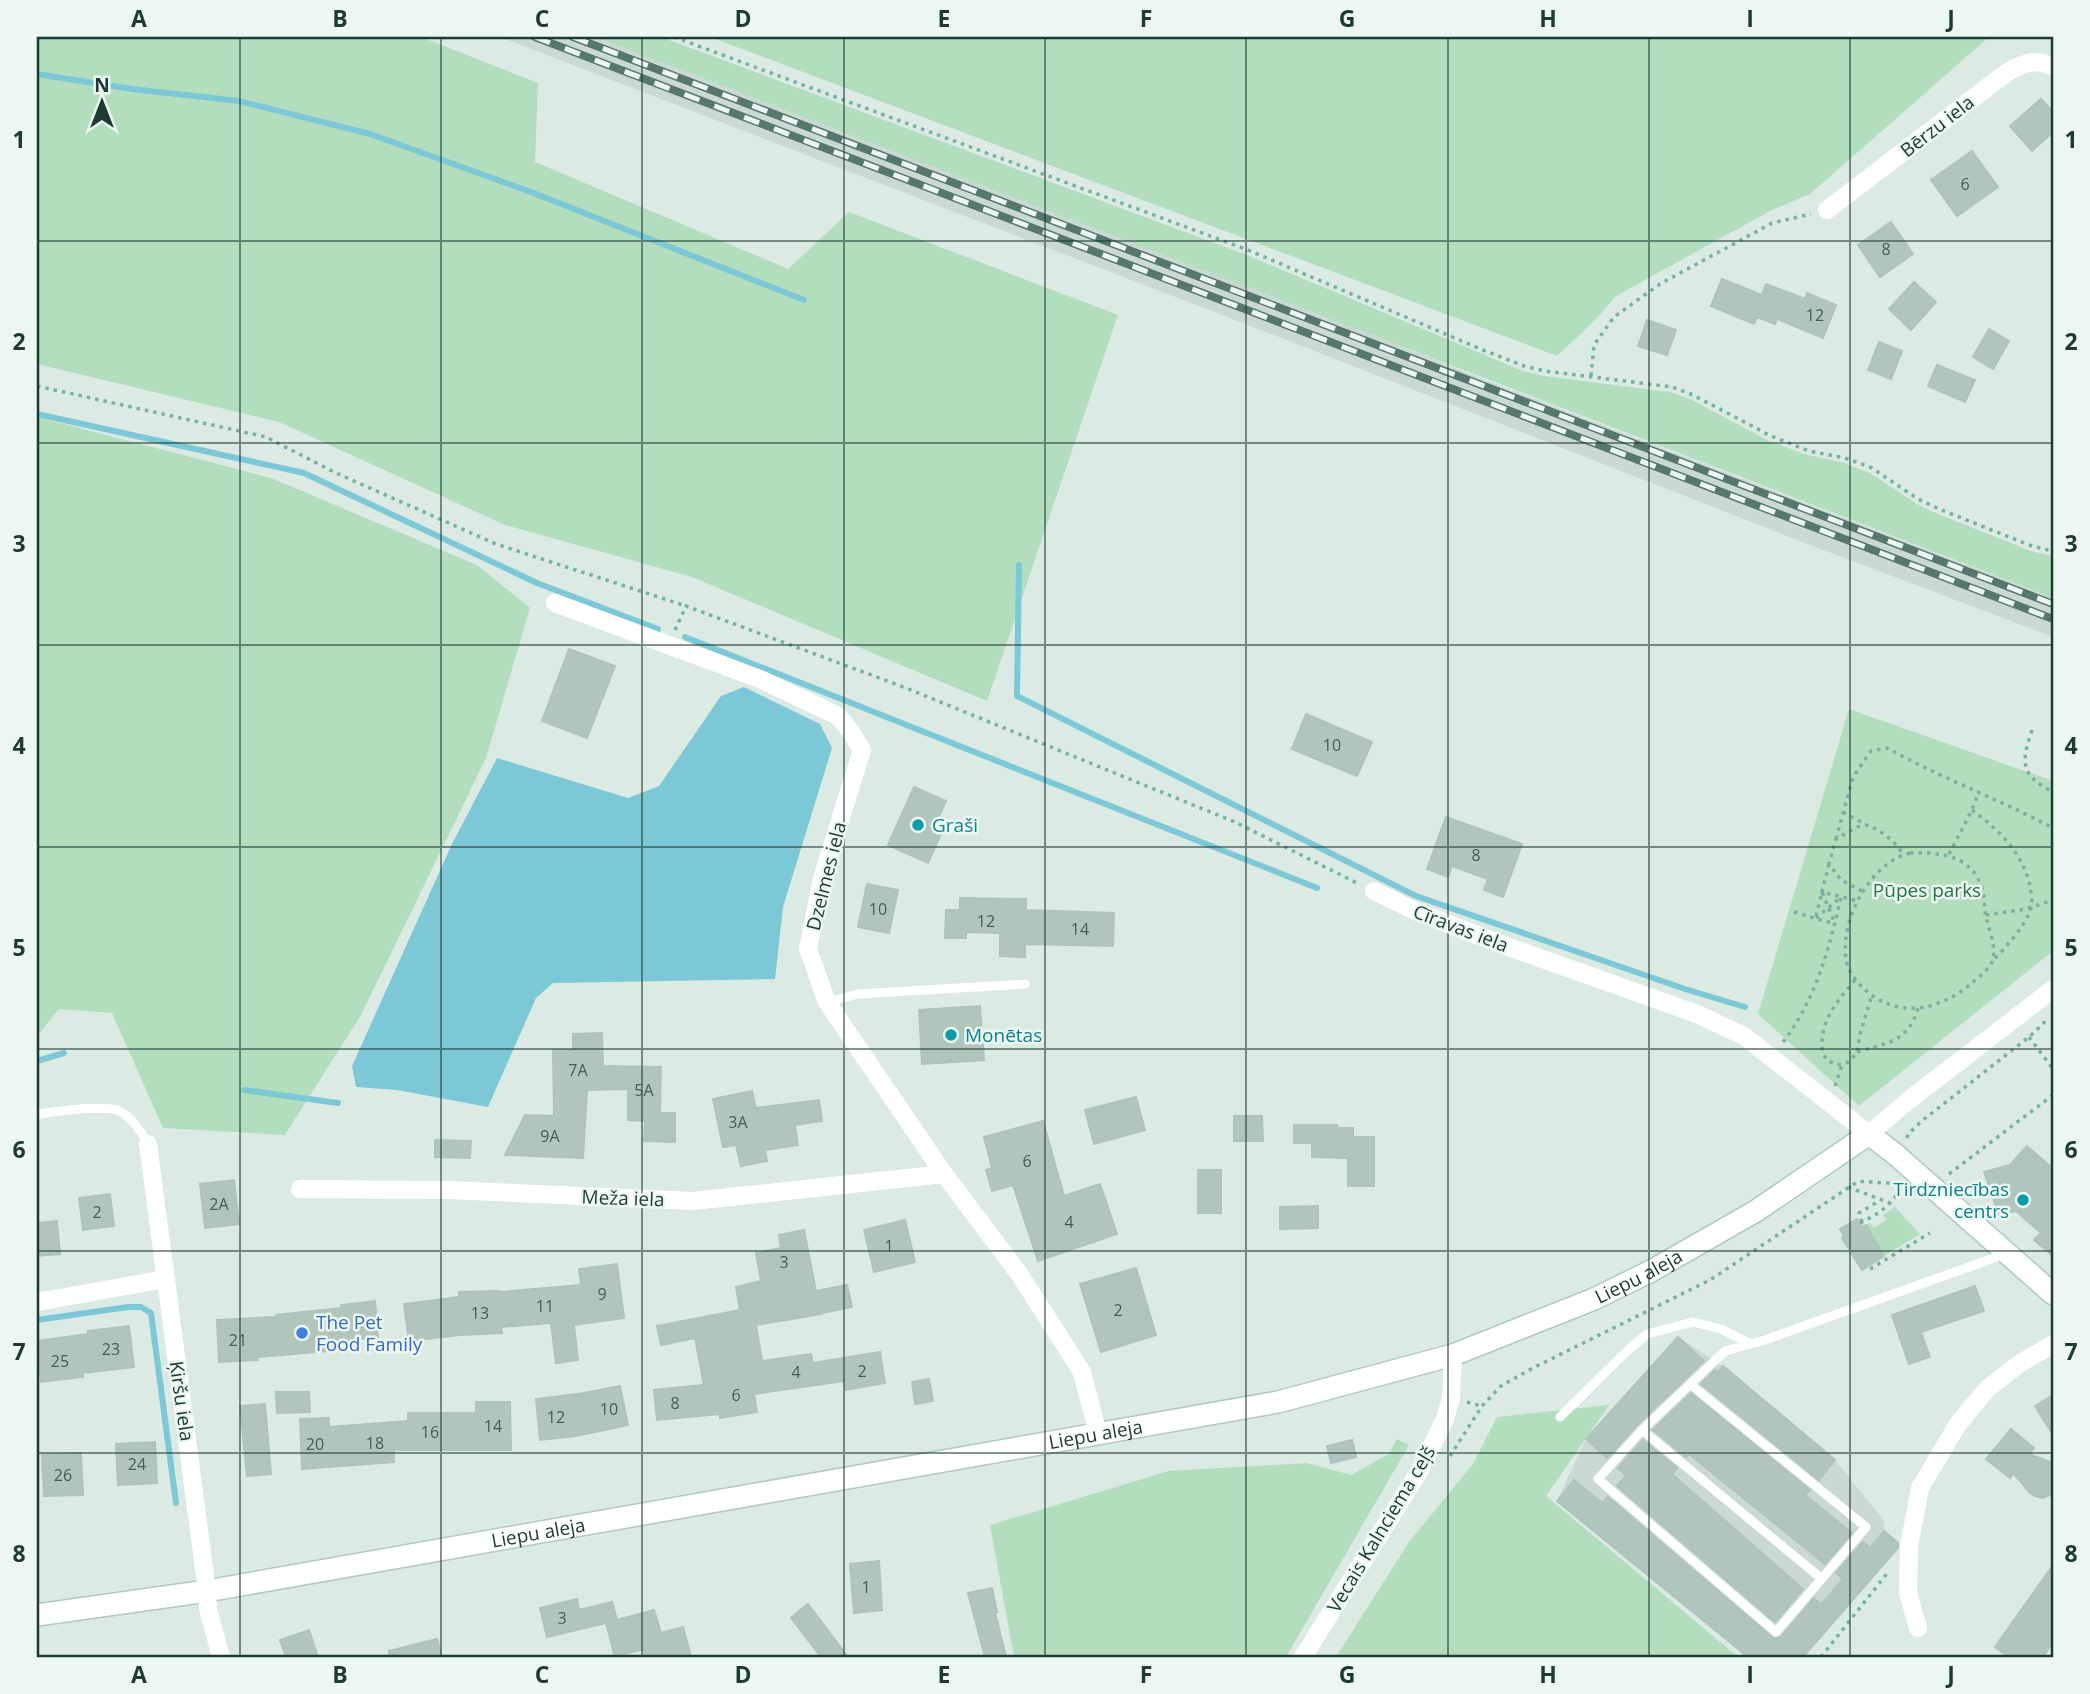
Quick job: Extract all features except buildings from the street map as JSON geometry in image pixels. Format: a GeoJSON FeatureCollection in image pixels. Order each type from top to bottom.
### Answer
{"type":"FeatureCollection","features":[{"type":"Feature","properties":{"kind":"street","name":"Bērzu iela"},"geometry":{"type":"LineString","coordinates":[[1827,210],[2006,73],[2022,64],[2042,62],[2053,67]]}},
{"type":"Feature","properties":{"kind":"street","name":"Dzelmes iela"},"geometry":{"type":"LineString","coordinates":[[555,603],[760,679],[838,716],[851,732],[862,750],[822,878],[808,949],[827,1002],[944,1174],[1020,1275],[1082,1372],[1098,1434]]}},
{"type":"Feature","properties":{"kind":"street","name":"Cīravas iela"},"geometry":{"type":"LineString","coordinates":[[1374,891],[1466,931],[1697,1014],[1744,1036],[1869,1134]]}},
{"type":"Feature","properties":{"kind":"street","name":"Liepu aleja"},"geometry":{"type":"LineString","coordinates":[[37,1615],[207,1591],[1278,1402],[1453,1355],[1594,1299],[1651,1271],[1756,1211],[1869,1134],[2053,989]]}},
{"type":"Feature","properties":{"kind":"street"},"geometry":{"type":"LineString","coordinates":[[1869,1134],[2053,1294]]}},
{"type":"Feature","properties":{"kind":"street","name":"Ķiršu iela"},"geometry":{"type":"LineString","coordinates":[[148,1144],[208,1609],[220,1657]]}},
{"type":"Feature","properties":{"kind":"street","name":"Meža iela"},"geometry":{"type":"LineString","coordinates":[[300,1189],[448,1190],[693,1201],[944,1174]]}},
{"type":"Feature","properties":{"kind":"street"},"geometry":{"type":"LineString","coordinates":[[37,1302],[165,1279]]}},
{"type":"Feature","properties":{"kind":"street"},"geometry":{"type":"LineString","coordinates":[[1918,1629],[1908,1593],[1909,1546],[1920,1488],[1958,1424],[1987,1389],[2019,1364],[2053,1343]]}},
{"type":"Feature","properties":{"kind":"street","name":"Vecais Kalnciema ceļš"},"geometry":{"type":"LineString","coordinates":[[1303,1657],[1420,1470],[1445,1419],[1451,1398],[1453,1355]]}},
{"type":"Feature","properties":{"kind":"lane"},"geometry":{"type":"LineString","coordinates":[[827,1002],[858,994],[1025,984]]}},
{"type":"Feature","properties":{"kind":"lane"},"geometry":{"type":"LineString","coordinates":[[37,1114],[100,1108],[119,1111],[135,1124],[148,1144]]}},
{"type":"Feature","properties":{"kind":"lane"},"geometry":{"type":"LineString","coordinates":[[1690,1384],[1866,1527],[1776,1632],[1598,1479],[1642,1430],[1690,1384],[1726,1351],[2007,1253]]}},
{"type":"Feature","properties":{"kind":"lane"},"geometry":{"type":"LineString","coordinates":[[1560,1418],[1647,1334],[1693,1322],[1721,1329],[1751,1344]]}},
{"type":"Feature","properties":{"kind":"lane"},"geometry":{"type":"LineString","coordinates":[[1642,1430],[1822,1579]]}},
{"type":"Feature","properties":{"kind":"path"},"geometry":{"type":"LineString","coordinates":[[674,37],[1235,245],[1524,366],[1672,387],[1693,395],[1771,436],[1810,451],[1845,458],[1872,468],[1939,509],[2032,546],[2053,551]]}},
{"type":"Feature","properties":{"kind":"path"},"geometry":{"type":"LineString","coordinates":[[1591,376],[1594,345],[1614,317],[1660,284],[1772,223],[1827,210]]}},
{"type":"Feature","properties":{"kind":"path"},"geometry":{"type":"LineString","coordinates":[[37,386],[265,437],[337,473],[496,544],[686,606],[906,688],[1235,822],[1374,891]]}},
{"type":"Feature","properties":{"kind":"path"},"geometry":{"type":"LineString","coordinates":[[668,645],[686,606]]}},
{"type":"Feature","properties":{"kind":"path"},"geometry":{"type":"LineString","coordinates":[[2032,730],[2024,754],[2029,776],[2053,792]]}},
{"type":"Feature","properties":{"kind":"path"},"geometry":{"type":"LineString","coordinates":[[1816,918],[1853,777],[1871,751],[1887,748],[1928,771],[1979,791],[2053,828]]}},
{"type":"Feature","properties":{"kind":"path"},"geometry":{"type":"LineString","coordinates":[[1949,855],[1979,791]]}},
{"type":"Feature","properties":{"kind":"path"},"geometry":{"type":"LineString","coordinates":[[1972,810],[2004,837],[2019,858],[2028,877],[2031,907],[2009,942],[1982,975],[1940,1004],[1917,1008],[1884,1002],[1872,995],[1855,979],[1846,961],[1846,943],[1851,920],[1862,891],[1877,872],[1903,855],[1917,853],[1949,855],[1967,865],[1979,881],[1990,929],[1993,961]]}},
{"type":"Feature","properties":{"kind":"path"},"geometry":{"type":"LineString","coordinates":[[1843,812],[1889,838],[1903,855]]}},
{"type":"Feature","properties":{"kind":"path"},"geometry":{"type":"LineString","coordinates":[[1836,839],[1857,827],[1867,825]]}},
{"type":"Feature","properties":{"kind":"path"},"geometry":{"type":"LineString","coordinates":[[1829,864],[1842,880],[1862,891]]}},
{"type":"Feature","properties":{"kind":"path"},"geometry":{"type":"LineString","coordinates":[[1822,892],[1858,901]]}},
{"type":"Feature","properties":{"kind":"path"},"geometry":{"type":"LineString","coordinates":[[1822,892],[1835,924]]}},
{"type":"Feature","properties":{"kind":"path"},"geometry":{"type":"LineString","coordinates":[[1816,918],[1841,897]]}},
{"type":"Feature","properties":{"kind":"path"},"geometry":{"type":"LineString","coordinates":[[1777,1049],[1789,1034],[1822,971],[1841,897]]}},
{"type":"Feature","properties":{"kind":"path"},"geometry":{"type":"LineString","coordinates":[[1986,915],[2007,913],[2053,900]]}},
{"type":"Feature","properties":{"kind":"path"},"geometry":{"type":"LineString","coordinates":[[1794,912],[1835,924]]}},
{"type":"Feature","properties":{"kind":"path"},"geometry":{"type":"LineString","coordinates":[[1855,979],[1833,1009],[1823,1030],[1822,1048],[1826,1060],[1842,1065],[1850,1061],[1857,1052],[1872,995]]}},
{"type":"Feature","properties":{"kind":"path"},"geometry":{"type":"LineString","coordinates":[[1857,1052],[1879,1048],[1894,1040],[1912,1024],[1917,1008]]}},
{"type":"Feature","properties":{"kind":"path"},"geometry":{"type":"LineString","coordinates":[[1906,1143],[1908,1134],[2029,1037],[2044,1023],[2047,1012]]}},
{"type":"Feature","properties":{"kind":"path"},"geometry":{"type":"LineString","coordinates":[[2015,1018],[2053,1069]]}},
{"type":"Feature","properties":{"kind":"path"},"geometry":{"type":"LineString","coordinates":[[1833,1093],[1842,1065]]}},
{"type":"Feature","properties":{"kind":"path"},"geometry":{"type":"LineString","coordinates":[[1941,1180],[2053,1095]]}},
{"type":"Feature","properties":{"kind":"path"},"geometry":{"type":"LineString","coordinates":[[1881,1200],[1859,1213],[1861,1223],[1895,1200],[1901,1180]]}},
{"type":"Feature","properties":{"kind":"path"},"geometry":{"type":"LineString","coordinates":[[1849,1186],[1890,1203]]}},
{"type":"Feature","properties":{"kind":"path"},"geometry":{"type":"LineString","coordinates":[[1870,1269],[1930,1233]]}},
{"type":"Feature","properties":{"kind":"path"},"geometry":{"type":"LineString","coordinates":[[1821,1657],[1909,1546]]}},
{"type":"Feature","properties":{"kind":"shaded area"},"geometry":{"type":"Polygon","coordinates":[[[500,37],[595,37],[1299,305],[1485,380],[2053,598],[2053,637],[1805,543],[500,37]]]}},
{"type":"Feature","properties":{"kind":"shaded area"},"geometry":{"type":"Polygon","coordinates":[[[1678,1337],[1723,1366],[1835,1460],[1882,1518],[1884,1531],[1900,1545],[1803,1657],[1748,1657],[1557,1501],[1586,1439],[1678,1337]]]}},
{"type":"Feature","properties":{"kind":"green space"},"geometry":{"type":"Polygon","coordinates":[[[37,37],[421,37],[538,83],[535,162],[788,269],[849,212],[1118,315],[987,701],[692,577],[505,525],[279,422],[37,364],[37,37]]]}},
{"type":"Feature","properties":{"kind":"green space"},"geometry":{"type":"Polygon","coordinates":[[[595,37],[661,37],[1247,255],[1523,371],[1670,392],[1692,400],[1769,441],[1870,473],[1917,504],[1938,514],[2031,551],[2053,556],[2053,598],[1507,386],[595,37]]]}},
{"type":"Feature","properties":{"kind":"green space"},"geometry":{"type":"Polygon","coordinates":[[[710,37],[1989,37],[1810,194],[1770,211],[1616,296],[1557,356],[710,37]]]}},
{"type":"Feature","properties":{"kind":"green space"},"geometry":{"type":"Polygon","coordinates":[[[37,417],[271,478],[477,565],[530,608],[486,758],[361,1015],[285,1135],[163,1128],[112,1013],[59,1009],[37,1036],[37,417]]]}},
{"type":"Feature","properties":{"kind":"green space","name":"Pūpes parks"},"geometry":{"type":"Polygon","coordinates":[[[1849,709],[2053,781],[2053,951],[1859,1106],[1758,1014],[1849,709]]]}},
{"type":"Feature","properties":{"kind":"green space"},"geometry":{"type":"Polygon","coordinates":[[[1895,1207],[1920,1234],[1884,1256],[1866,1225],[1870,1223],[1874,1228],[1886,1220],[1883,1215],[1895,1207]]]}},
{"type":"Feature","properties":{"kind":"green space"},"geometry":{"type":"Polygon","coordinates":[[[1609,1405],[1546,1496],[1738,1657],[1336,1657],[1409,1542],[1473,1464],[1497,1417],[1609,1405]]]}},
{"type":"Feature","properties":{"kind":"green space"},"geometry":{"type":"Polygon","coordinates":[[[1397,1439],[1409,1445],[1286,1657],[1014,1657],[990,1525],[1169,1471],[1307,1463],[1351,1475],[1389,1454],[1397,1439]]]}},
{"type":"Feature","properties":{"kind":"water"},"geometry":{"type":"Polygon","coordinates":[[[744,687],[820,724],[832,748],[783,907],[775,979],[553,983],[536,998],[488,1107],[397,1090],[356,1087],[352,1066],[452,844],[497,758],[628,798],[659,786],[721,696],[744,687]]]}},
{"type":"Feature","properties":{"kind":"waterway"},"geometry":{"type":"LineString","coordinates":[[37,74],[132,89],[239,101],[370,134],[531,192],[804,300]]}},
{"type":"Feature","properties":{"kind":"waterway"},"geometry":{"type":"LineString","coordinates":[[37,414],[304,473],[537,583],[658,629]]}},
{"type":"Feature","properties":{"kind":"waterway"},"geometry":{"type":"LineString","coordinates":[[1019,565],[1017,696],[1416,896],[1685,989],[1745,1007]]}},
{"type":"Feature","properties":{"kind":"waterway"},"geometry":{"type":"LineString","coordinates":[[685,637],[1317,888]]}},
{"type":"Feature","properties":{"kind":"waterway"},"geometry":{"type":"LineString","coordinates":[[37,1061],[64,1053]]}},
{"type":"Feature","properties":{"kind":"waterway"},"geometry":{"type":"LineString","coordinates":[[244,1090],[338,1103]]}},
{"type":"Feature","properties":{"kind":"waterway"},"geometry":{"type":"LineString","coordinates":[[37,1320],[128,1307],[141,1307],[151,1313],[176,1503]]}},
{"type":"Feature","properties":{"kind":"railway"},"geometry":{"type":"LineString","coordinates":[[535,37],[2053,619]]}},
{"type":"Feature","properties":{"kind":"railway"},"geometry":{"type":"LineString","coordinates":[[573,37],[2053,604]]}},
{"type":"Feature","properties":{"kind":"place","name":"Graši"},"geometry":{"type":"Point","coordinates":[918,825]}},
{"type":"Feature","properties":{"kind":"place","name":"Monētas"},"geometry":{"type":"Point","coordinates":[951,1035]}},
{"type":"Feature","properties":{"kind":"place","name":"Tirdzniecības centrs"},"geometry":{"type":"Point","coordinates":[2023,1200]}},
{"type":"Feature","properties":{"kind":"place","name":"The Pet Food Family"},"geometry":{"type":"Point","coordinates":[302,1333]}}]}
